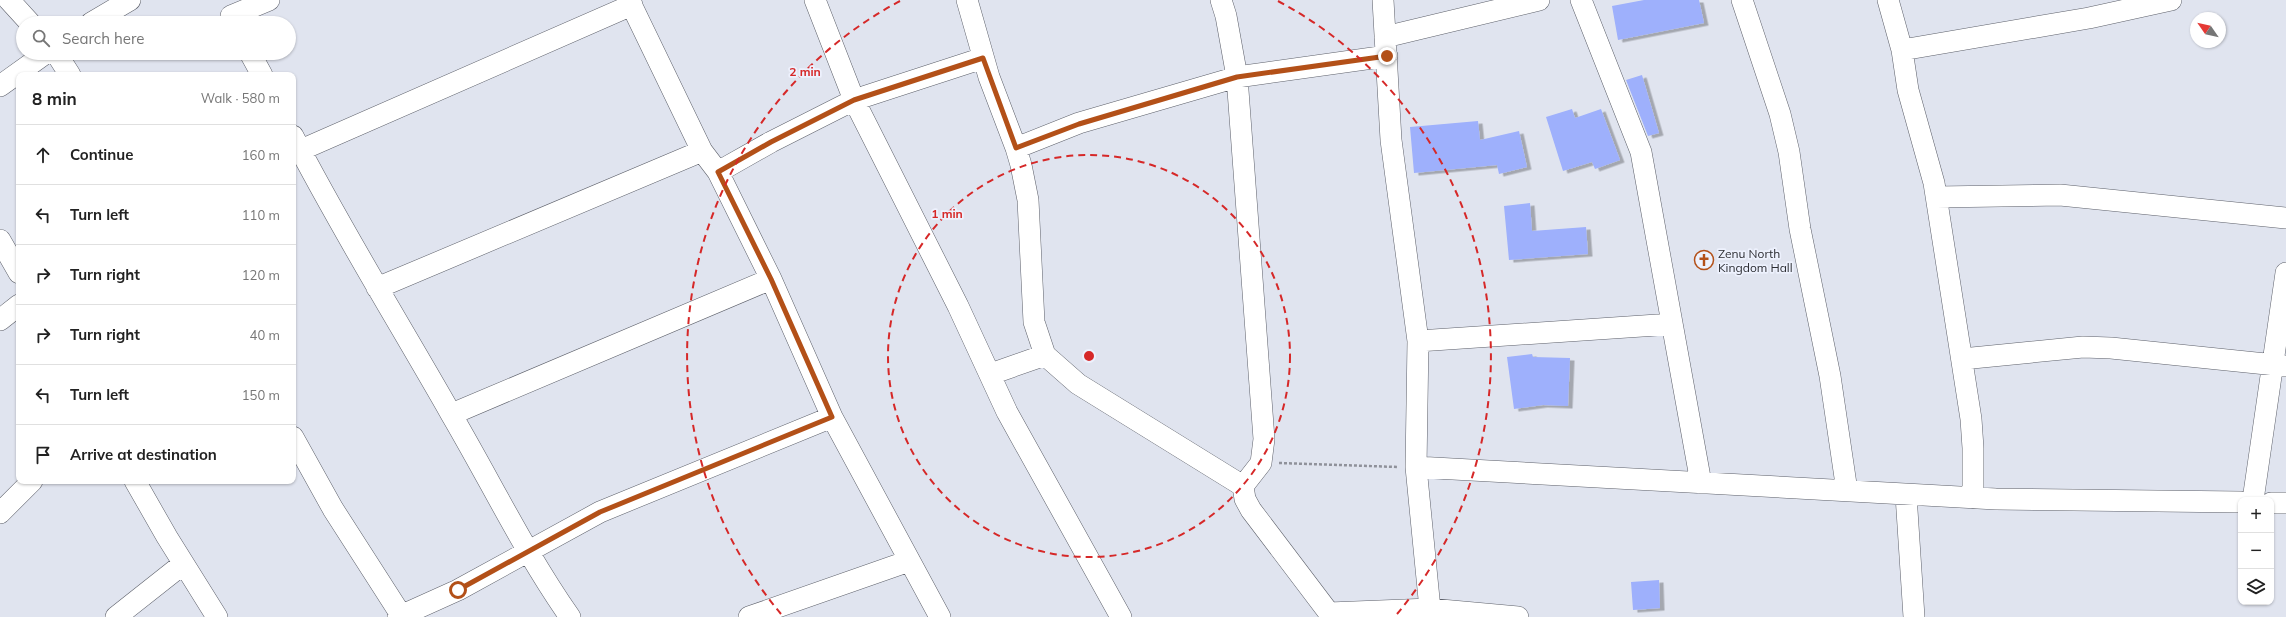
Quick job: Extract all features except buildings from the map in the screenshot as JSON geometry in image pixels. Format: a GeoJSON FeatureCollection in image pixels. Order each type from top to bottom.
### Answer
{"type":"FeatureCollection","features":[{"type":"Feature","properties":{"kind":"street"},"geometry":{"type":"LineString","coordinates":[[9,0],[24,16]]}},
{"type":"Feature","properties":{"kind":"street"},"geometry":{"type":"LineString","coordinates":[[103,16],[130,0]]}},
{"type":"Feature","properties":{"kind":"street"},"geometry":{"type":"LineString","coordinates":[[230,13],[269,0]]}},
{"type":"Feature","properties":{"kind":"street"},"geometry":{"type":"LineString","coordinates":[[814,0],[854,100],[991,374],[1007,412],[1122,617]]}},
{"type":"Feature","properties":{"kind":"street"},"geometry":{"type":"LineString","coordinates":[[967,0],[983,58],[1016,148],[1028,200],[1034,322],[1045,355],[1078,384],[1243,486]]}},
{"type":"Feature","properties":{"kind":"street"},"geometry":{"type":"LineString","coordinates":[[1221,0],[1226,16],[1237,77],[1264,439],[1261,463],[1243,486],[1244,499],[1329,615],[1432,613],[1518,617]]}},
{"type":"Feature","properties":{"kind":"street"},"geometry":{"type":"LineString","coordinates":[[1383,0],[1391,140],[1418,341],[1416,467],[1432,613]]}},
{"type":"Feature","properties":{"kind":"street"},"geometry":{"type":"LineString","coordinates":[[1016,148],[1079,124],[1237,77],[1386,47],[1539,0]]}},
{"type":"Feature","properties":{"kind":"street"},"geometry":{"type":"LineString","coordinates":[[1581,0],[1640,152],[1648,185],[1701,484]]}},
{"type":"Feature","properties":{"kind":"street"},"geometry":{"type":"LineString","coordinates":[[1742,0],[1780,114],[1789,152],[1800,229],[1830,376],[1847,491]]}},
{"type":"Feature","properties":{"kind":"street"},"geometry":{"type":"LineString","coordinates":[[1888,0],[1902,50],[1908,90],[1937,197],[1962,359],[1973,448],[1973,498]]}},
{"type":"Feature","properties":{"kind":"street"},"geometry":{"type":"LineString","coordinates":[[1902,50],[2089,18],[2171,0]]}},
{"type":"Feature","properties":{"kind":"street"},"geometry":{"type":"LineString","coordinates":[[570,617],[542,577],[452,414],[330,208],[297,143],[631,3],[702,151],[718,172],[771,279],[832,417],[940,617]]}},
{"type":"Feature","properties":{"kind":"street"},"geometry":{"type":"LineString","coordinates":[[718,172],[771,142],[854,100],[983,58]]}},
{"type":"Feature","properties":{"kind":"street"},"geometry":{"type":"LineString","coordinates":[[20,72],[36,60]]}},
{"type":"Feature","properties":{"kind":"street"},"geometry":{"type":"LineString","coordinates":[[60,60],[68,72]]}},
{"type":"Feature","properties":{"kind":"street"},"geometry":{"type":"LineString","coordinates":[[254,60],[260,72]]}},
{"type":"Feature","properties":{"kind":"street"},"geometry":{"type":"LineString","coordinates":[[0,86],[16,75]]}},
{"type":"Feature","properties":{"kind":"street"},"geometry":{"type":"LineString","coordinates":[[377,288],[702,151]]}},
{"type":"Feature","properties":{"kind":"street"},"geometry":{"type":"LineString","coordinates":[[1937,197],[2060,195],[2286,218]]}},
{"type":"Feature","properties":{"kind":"street"},"geometry":{"type":"LineString","coordinates":[[0,240],[16,268]]}},
{"type":"Feature","properties":{"kind":"street"},"geometry":{"type":"LineString","coordinates":[[2254,497],[2279,365],[2286,273]]}},
{"type":"Feature","properties":{"kind":"street"},"geometry":{"type":"LineString","coordinates":[[452,414],[771,279]]}},
{"type":"Feature","properties":{"kind":"street"},"geometry":{"type":"LineString","coordinates":[[0,320],[16,307]]}},
{"type":"Feature","properties":{"kind":"street"},"geometry":{"type":"LineString","coordinates":[[1418,341],[1672,324]]}},
{"type":"Feature","properties":{"kind":"street"},"geometry":{"type":"LineString","coordinates":[[1962,359],[2090,347],[2279,365]]}},
{"type":"Feature","properties":{"kind":"street"},"geometry":{"type":"LineString","coordinates":[[991,374],[1045,355]]}},
{"type":"Feature","properties":{"kind":"street"},"geometry":{"type":"LineString","coordinates":[[296,442],[333,509],[400,616],[458,590],[600,512],[832,417]]}},
{"type":"Feature","properties":{"kind":"street"},"geometry":{"type":"LineString","coordinates":[[1416,467],[1973,498],[2238,502]]}},
{"type":"Feature","properties":{"kind":"street"},"geometry":{"type":"LineString","coordinates":[[0,513],[29,484]]}},
{"type":"Feature","properties":{"kind":"street"},"geometry":{"type":"LineString","coordinates":[[137,484],[183,564],[217,617]]}},
{"type":"Feature","properties":{"kind":"street"},"geometry":{"type":"LineString","coordinates":[[1906,495],[1914,617]]}},
{"type":"Feature","properties":{"kind":"street"},"geometry":{"type":"LineString","coordinates":[[2274,503],[2286,503]]}},
{"type":"Feature","properties":{"kind":"street"},"geometry":{"type":"LineString","coordinates":[[749,617],[772,613],[909,561]]}},
{"type":"Feature","properties":{"kind":"street"},"geometry":{"type":"LineString","coordinates":[[116,617],[183,564]]}},
{"type":"Feature","properties":{"kind":"path"},"geometry":{"type":"LineString","coordinates":[[1261,463],[1416,467]]}},
{"type":"Feature","properties":{"kind":"place","name":"Zenu North Kingdom Hall"},"geometry":{"type":"Point","coordinates":[1704,260]}},
{"type":"Feature","properties":{"kind":"route"},"geometry":{"type":"LineString","coordinates":[[458,590],[600,512],[832,417],[771,279],[718,172],[771,142],[854,100],[983,58],[1016,148],[1079,124],[1237,77],[1387,56]]}}]}
